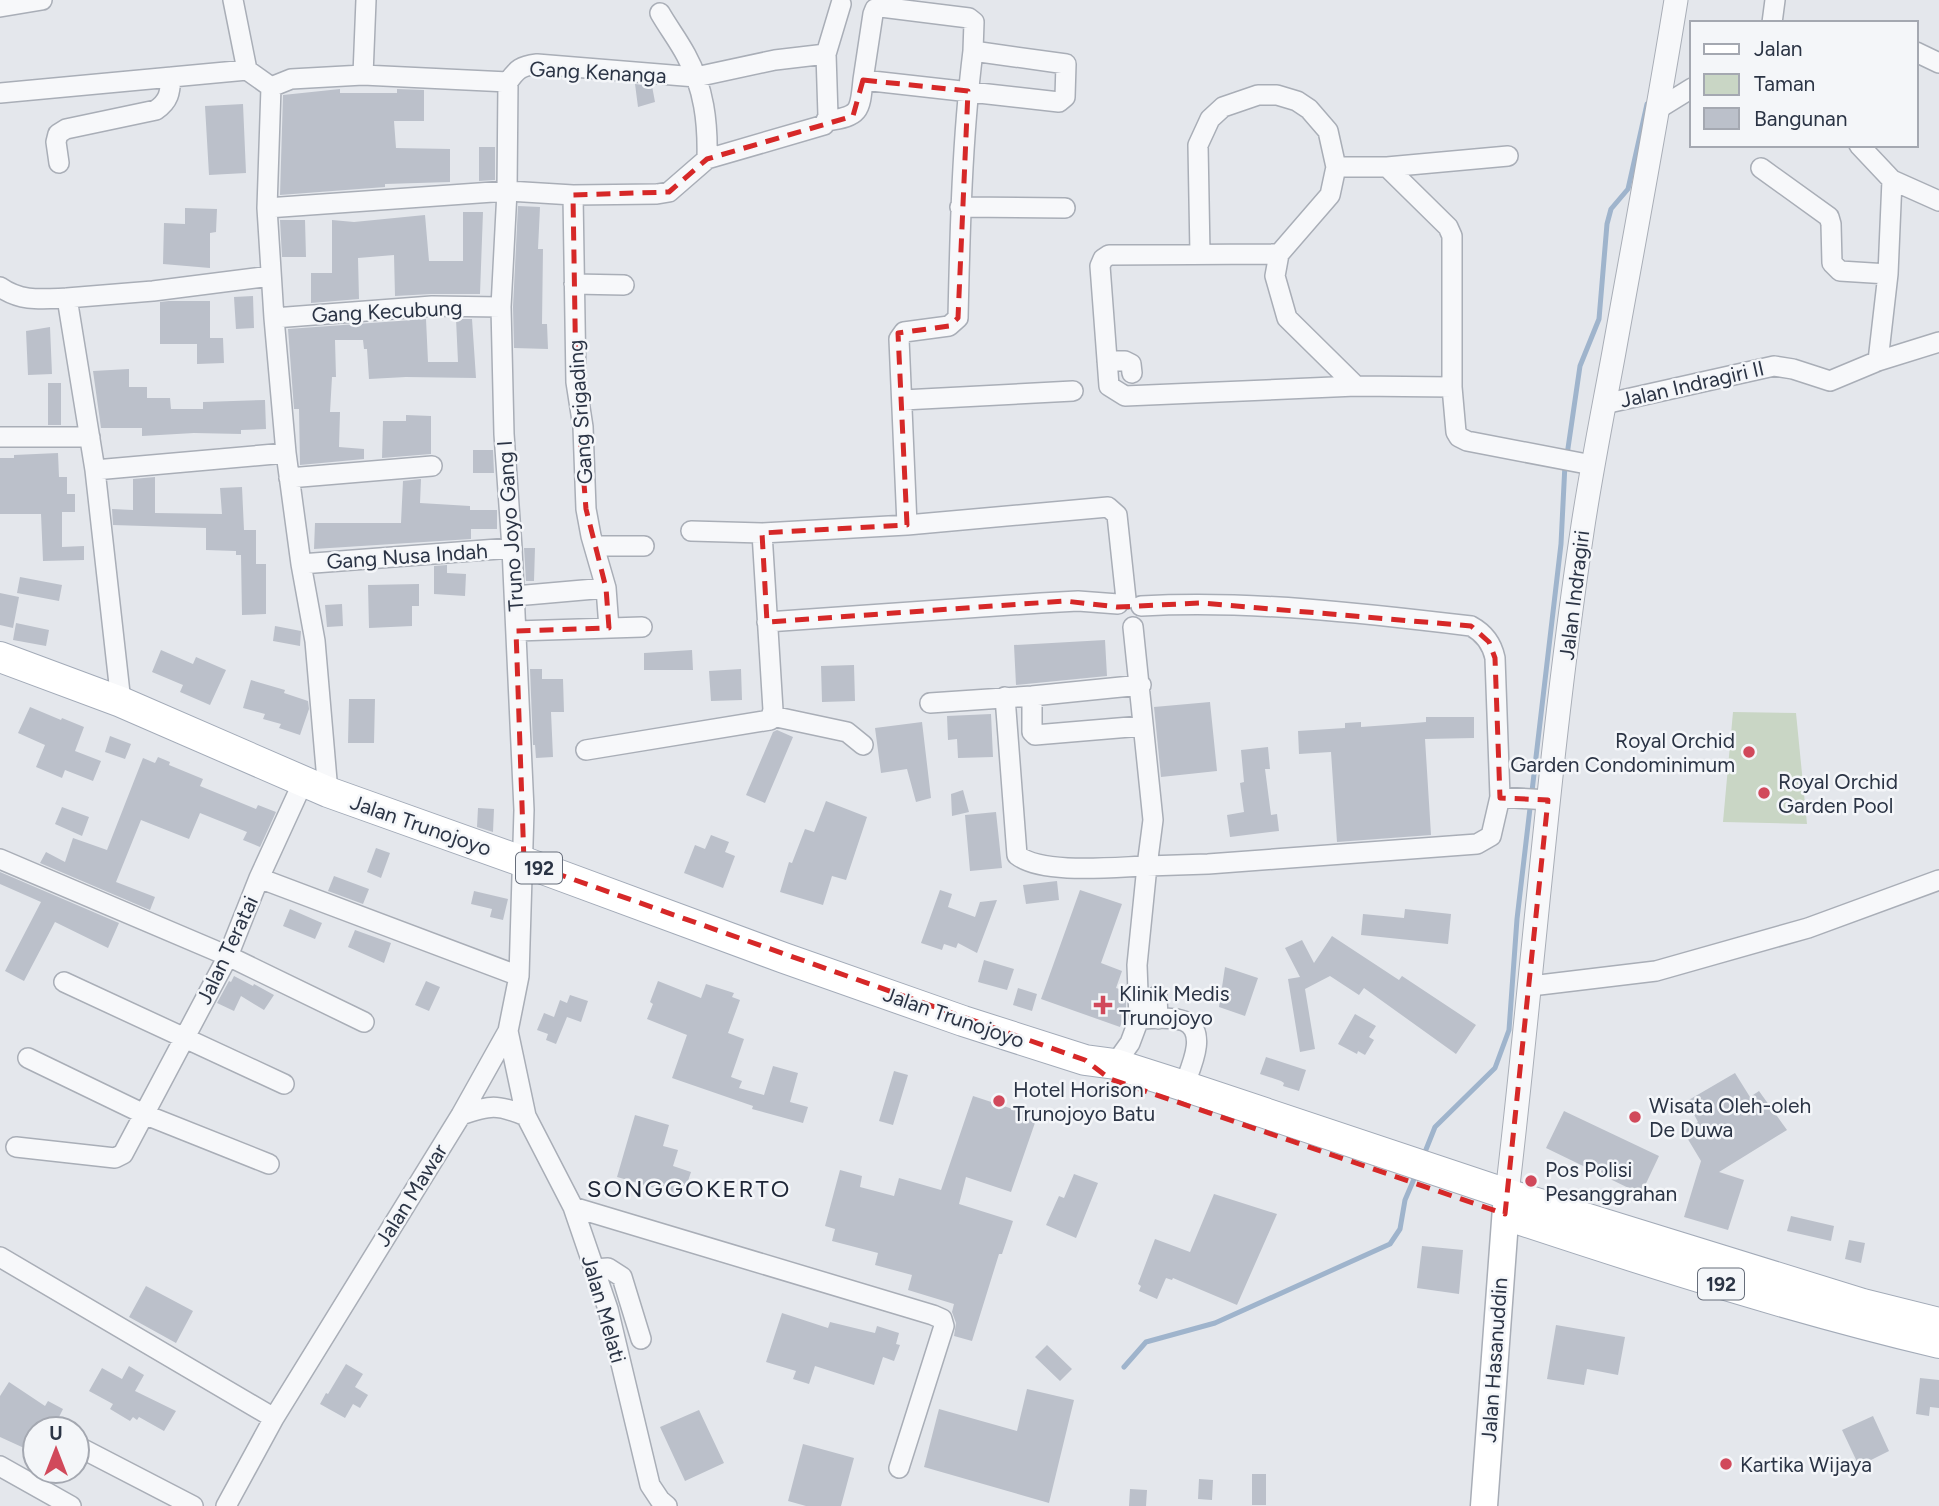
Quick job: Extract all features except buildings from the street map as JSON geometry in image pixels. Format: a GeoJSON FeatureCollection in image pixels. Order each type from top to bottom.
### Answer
{"type":"FeatureCollection","features":[{"type":"Feature","properties":{"kind":"main road","name":"Jalan Trunojoyo"},"geometry":{"type":"LineString","coordinates":[[0,657],[121,702],[315,787],[784,958],[1085,1060],[1115,1064],[1184,1086],[1506,1204]]}},
{"type":"Feature","properties":{"kind":"main road","name":"Jalan Trunojoyo"},"geometry":{"type":"LineString","coordinates":[[1085,1060],[1110,1079],[1419,1174]]}},
{"type":"Feature","properties":{"kind":"main road","name":"192"},"geometry":{"type":"LineString","coordinates":[[1506,1204],[1863,1304],[1939,1322]]}},
{"type":"Feature","properties":{"kind":"main road","name":"192"},"geometry":{"type":"LineString","coordinates":[[1506,1204],[1668,1269],[1858,1324],[1939,1343]]}},
{"type":"Feature","properties":{"kind":"main road","name":"Jalan Hasanuddin"},"geometry":{"type":"LineString","coordinates":[[1484,1506],[1506,1204]]}},
{"type":"Feature","properties":{"kind":"street"},"geometry":{"type":"LineString","coordinates":[[0,6],[42,0]]}},
{"type":"Feature","properties":{"kind":"street"},"geometry":{"type":"LineString","coordinates":[[233,0],[247,71]]}},
{"type":"Feature","properties":{"kind":"street"},"geometry":{"type":"LineString","coordinates":[[363,75],[366,0]]}},
{"type":"Feature","properties":{"kind":"street","name":"Jalan Indragiri"},"geometry":{"type":"LineString","coordinates":[[1506,1204],[1531,986],[1542,801],[1585,463],[1604,404],[1676,0]]}},
{"type":"Feature","properties":{"kind":"street"},"geometry":{"type":"LineString","coordinates":[[1772,21],[1776,0]]}},
{"type":"Feature","properties":{"kind":"street"},"geometry":{"type":"LineString","coordinates":[[827,121],[826,54],[841,4]]}},
{"type":"Feature","properties":{"kind":"street"},"geometry":{"type":"LineString","coordinates":[[268,208],[508,191],[573,195],[669,192],[708,159],[824,125],[827,121],[849,118],[857,112],[861,103],[873,14],[878,7],[969,18],[974,22],[973,51],[960,207],[958,318],[948,326],[901,334],[899,339],[907,524]]}},
{"type":"Feature","properties":{"kind":"street"},"geometry":{"type":"LineString","coordinates":[[660,13],[687,56],[702,95],[708,125],[708,159]]}},
{"type":"Feature","properties":{"kind":"street"},"geometry":{"type":"LineString","coordinates":[[863,80],[1059,102],[1065,97],[1066,64],[973,51]]}},
{"type":"Feature","properties":{"kind":"street"},"geometry":{"type":"LineString","coordinates":[[1918,53],[1939,63]]}},
{"type":"Feature","properties":{"kind":"street","name":"Gang Kenanga"},"geometry":{"type":"LineString","coordinates":[[508,82],[516,69],[523,65],[696,77],[775,60],[826,54]]}},
{"type":"Feature","properties":{"kind":"street"},"geometry":{"type":"LineString","coordinates":[[0,93],[247,71],[271,87]]}},
{"type":"Feature","properties":{"kind":"street"},"geometry":{"type":"LineString","coordinates":[[271,87],[291,79],[363,75],[508,82]]}},
{"type":"Feature","properties":{"kind":"street"},"geometry":{"type":"LineString","coordinates":[[59,163],[56,142],[58,134],[66,129],[156,110],[170,95],[171,78]]}},
{"type":"Feature","properties":{"kind":"street","name":"Truno Joyo Gang I"},"geometry":{"type":"LineString","coordinates":[[508,82],[508,191],[501,307],[503,434],[515,597],[524,862]]}},
{"type":"Feature","properties":{"kind":"street"},"geometry":{"type":"LineString","coordinates":[[271,87],[268,208],[271,276],[289,478],[315,641],[315,787]]}},
{"type":"Feature","properties":{"kind":"street"},"geometry":{"type":"LineString","coordinates":[[1658,109],[1690,89]]}},
{"type":"Feature","properties":{"kind":"street"},"geometry":{"type":"LineString","coordinates":[[1200,254],[1198,145],[1210,119],[1223,107],[1258,95],[1277,95],[1297,101],[1309,109],[1328,131],[1336,167],[1329,195],[1279,254],[1275,276],[1287,318],[1356,386]]}},
{"type":"Feature","properties":{"kind":"street"},"geometry":{"type":"LineString","coordinates":[[1861,147],[1892,180],[1939,201]]}},
{"type":"Feature","properties":{"kind":"street"},"geometry":{"type":"LineString","coordinates":[[1336,167],[1387,167],[1508,156]]}},
{"type":"Feature","properties":{"kind":"street"},"geometry":{"type":"LineString","coordinates":[[1387,167],[1448,227],[1452,236],[1452,387],[1456,432],[1459,437],[1467,442],[1585,463]]}},
{"type":"Feature","properties":{"kind":"street"},"geometry":{"type":"LineString","coordinates":[[1761,168],[1829,218],[1834,268],[1840,271],[1888,274]]}},
{"type":"Feature","properties":{"kind":"street"},"geometry":{"type":"LineString","coordinates":[[1878,361],[1888,274],[1892,180]]}},
{"type":"Feature","properties":{"kind":"street","name":"Gang Srigading"},"geometry":{"type":"LineString","coordinates":[[573,195],[576,382],[583,427],[586,509],[606,588],[609,628]]}},
{"type":"Feature","properties":{"kind":"street"},"geometry":{"type":"LineString","coordinates":[[960,207],[1065,208]]}},
{"type":"Feature","properties":{"kind":"street"},"geometry":{"type":"LineString","coordinates":[[1279,254],[1109,255],[1103,259],[1100,266],[1109,386],[1125,396],[1356,386],[1452,387]]}},
{"type":"Feature","properties":{"kind":"street"},"geometry":{"type":"LineString","coordinates":[[0,287],[17,297],[28,299],[67,298],[153,291],[271,276]]}},
{"type":"Feature","properties":{"kind":"street"},"geometry":{"type":"LineString","coordinates":[[574,284],[624,285]]}},
{"type":"Feature","properties":{"kind":"street"},"geometry":{"type":"LineString","coordinates":[[67,298],[95,470],[121,702]]}},
{"type":"Feature","properties":{"kind":"street","name":"Gang Kecubung"},"geometry":{"type":"LineString","coordinates":[[274,318],[432,306],[501,307]]}},
{"type":"Feature","properties":{"kind":"street","name":"Jalan Indragiri II"},"geometry":{"type":"LineString","coordinates":[[1604,404],[1762,367],[1784,366],[1830,381],[1878,361],[1939,342]]}},
{"type":"Feature","properties":{"kind":"street"},"geometry":{"type":"LineString","coordinates":[[1107,361],[1125,361],[1131,364],[1132,373]]}},
{"type":"Feature","properties":{"kind":"street"},"geometry":{"type":"LineString","coordinates":[[903,400],[1073,391]]}},
{"type":"Feature","properties":{"kind":"street"},"geometry":{"type":"LineString","coordinates":[[0,438],[90,437]]}},
{"type":"Feature","properties":{"kind":"street"},"geometry":{"type":"LineString","coordinates":[[95,470],[286,453]]}},
{"type":"Feature","properties":{"kind":"street"},"geometry":{"type":"LineString","coordinates":[[289,478],[432,466]]}},
{"type":"Feature","properties":{"kind":"street"},"geometry":{"type":"LineString","coordinates":[[691,531],[762,533],[1108,507],[1117,514],[1129,603]]}},
{"type":"Feature","properties":{"kind":"street"},"geometry":{"type":"LineString","coordinates":[[586,750],[769,720],[772,716],[762,533]]}},
{"type":"Feature","properties":{"kind":"street"},"geometry":{"type":"LineString","coordinates":[[594,547],[644,547]]}},
{"type":"Feature","properties":{"kind":"street","name":"Gang Nusa Indah"},"geometry":{"type":"LineString","coordinates":[[301,564],[512,548]]}},
{"type":"Feature","properties":{"kind":"street"},"geometry":{"type":"LineString","coordinates":[[515,597],[606,588]]}},
{"type":"Feature","properties":{"kind":"street"},"geometry":{"type":"LineString","coordinates":[[767,622],[1041,603],[1201,603],[1244,604],[1471,626],[1479,630],[1489,642],[1495,658],[1502,798],[1491,836],[1478,844],[1234,863],[1053,867],[1017,855],[1005,697]]}},
{"type":"Feature","properties":{"kind":"street"},"geometry":{"type":"LineString","coordinates":[[1129,603],[1115,612],[1117,621],[1124,626],[1133,627],[1153,820],[1137,965],[1149,1019]]}},
{"type":"Feature","properties":{"kind":"street"},"geometry":{"type":"LineString","coordinates":[[516,631],[642,627]]}},
{"type":"Feature","properties":{"kind":"street"},"geometry":{"type":"LineString","coordinates":[[930,703],[1140,685]]}},
{"type":"Feature","properties":{"kind":"street"},"geometry":{"type":"LineString","coordinates":[[1032,696],[1032,732],[1035,735],[1143,726]]}},
{"type":"Feature","properties":{"kind":"street"},"geometry":{"type":"LineString","coordinates":[[772,716],[847,732],[863,746]]}},
{"type":"Feature","properties":{"kind":"street","name":"Jalan Teratai"},"geometry":{"type":"LineString","coordinates":[[16,1147],[119,1157],[123,1154],[228,956],[259,878],[315,787]]}},
{"type":"Feature","properties":{"kind":"street"},"geometry":{"type":"LineString","coordinates":[[1502,798],[1542,801]]}},
{"type":"Feature","properties":{"kind":"street"},"geometry":{"type":"LineString","coordinates":[[0,859],[228,956],[364,1022]]}},
{"type":"Feature","properties":{"kind":"street","name":"Jalan Mawar"},"geometry":{"type":"LineString","coordinates":[[226,1506],[274,1418],[461,1115],[508,1031],[519,975],[524,862]]}},
{"type":"Feature","properties":{"kind":"street"},"geometry":{"type":"LineString","coordinates":[[259,878],[519,975]]}},
{"type":"Feature","properties":{"kind":"street"},"geometry":{"type":"LineString","coordinates":[[1531,986],[1656,971],[1808,928],[1939,880]]}},
{"type":"Feature","properties":{"kind":"street"},"geometry":{"type":"LineString","coordinates":[[64,982],[186,1036],[284,1084]]}},
{"type":"Feature","properties":{"kind":"street"},"geometry":{"type":"LineString","coordinates":[[1115,1064],[1149,1019],[1157,996]]}},
{"type":"Feature","properties":{"kind":"street"},"geometry":{"type":"LineString","coordinates":[[1149,1019],[1185,1021],[1192,1026],[1196,1045],[1194,1061],[1184,1086]]}},
{"type":"Feature","properties":{"kind":"street","name":"Jalan Melati"},"geometry":{"type":"LineString","coordinates":[[508,1031],[526,1116],[573,1207],[608,1310],[650,1485],[667,1506]]}},
{"type":"Feature","properties":{"kind":"street"},"geometry":{"type":"LineString","coordinates":[[28,1058],[146,1115],[269,1164]]}},
{"type":"Feature","properties":{"kind":"street"},"geometry":{"type":"LineString","coordinates":[[461,1115],[491,1105],[526,1116]]}},
{"type":"Feature","properties":{"kind":"street"},"geometry":{"type":"LineString","coordinates":[[573,1207],[933,1314],[942,1319],[944,1326],[900,1468]]}},
{"type":"Feature","properties":{"kind":"street"},"geometry":{"type":"LineString","coordinates":[[0,1257],[274,1418]]}},
{"type":"Feature","properties":{"kind":"street"},"geometry":{"type":"LineString","coordinates":[[594,1269],[608,1268],[622,1277],[641,1339]]}},
{"type":"Feature","properties":{"kind":"street"},"geometry":{"type":"LineString","coordinates":[[91,1453],[193,1506]]}},
{"type":"Feature","properties":{"kind":"street"},"geometry":{"type":"LineString","coordinates":[[0,1466],[71,1506]]}},
{"type":"Feature","properties":{"kind":"highlighted area"},"geometry":{"type":"Polygon","coordinates":[[[863,80],[968,91],[958,318],[949,326],[898,333],[907,525],[762,533],[767,622],[1065,601],[1117,607],[1201,603],[1471,626],[1489,642],[1495,658],[1500,798],[1548,800],[1505,1214],[1110,1079],[1085,1060],[524,862],[516,631],[609,628],[606,588],[586,509],[576,382],[573,195],[669,192],[707,159],[853,116],[863,80]]]}},
{"type":"Feature","properties":{"kind":"green space","name":"Royal Orchid Garden Pool"},"geometry":{"type":"Polygon","coordinates":[[[1733,712],[1796,713],[1807,824],[1723,822],[1733,712]]]}},
{"type":"Feature","properties":{"kind":"waterway"},"geometry":{"type":"LineString","coordinates":[[1567,455],[1580,366],[1599,319],[1607,224],[1611,209],[1628,189],[1647,104]]}},
{"type":"Feature","properties":{"kind":"waterway"},"geometry":{"type":"LineString","coordinates":[[1423,1157],[1435,1127],[1495,1068],[1509,1030],[1517,919],[1561,544],[1565,464]]}},
{"type":"Feature","properties":{"kind":"waterway"},"geometry":{"type":"LineString","coordinates":[[1124,1367],[1146,1342],[1215,1323],[1390,1244],[1400,1229],[1405,1200],[1417,1172]]}},
{"type":"Feature","properties":{"kind":"place","name":"Royal Orchid Garden Condominimum"},"geometry":{"type":"Point","coordinates":[1749,752]}},
{"type":"Feature","properties":{"kind":"place","name":"Royal Orchid Garden Pool"},"geometry":{"type":"Point","coordinates":[1764,793]}},
{"type":"Feature","properties":{"kind":"place","name":"Klinik Medis Trunojoyo"},"geometry":{"type":"Point","coordinates":[1103,1005]}},
{"type":"Feature","properties":{"kind":"place","name":"Hotel Horison Trunojoyo Batu"},"geometry":{"type":"Point","coordinates":[999,1101]}},
{"type":"Feature","properties":{"kind":"place","name":"Wisata Oleh-oleh De Duwa"},"geometry":{"type":"Point","coordinates":[1635,1117]}},
{"type":"Feature","properties":{"kind":"place","name":"Pos Polisi Pesanggrahan"},"geometry":{"type":"Point","coordinates":[1531,1181]}},
{"type":"Feature","properties":{"kind":"place","name":"Kartika Wijaya"},"geometry":{"type":"Point","coordinates":[1726,1464]}},
{"type":"Feature","properties":{"kind":"district","name":"SONGGOKERTO"},"geometry":{"type":"Point","coordinates":[689,1188]}}]}
